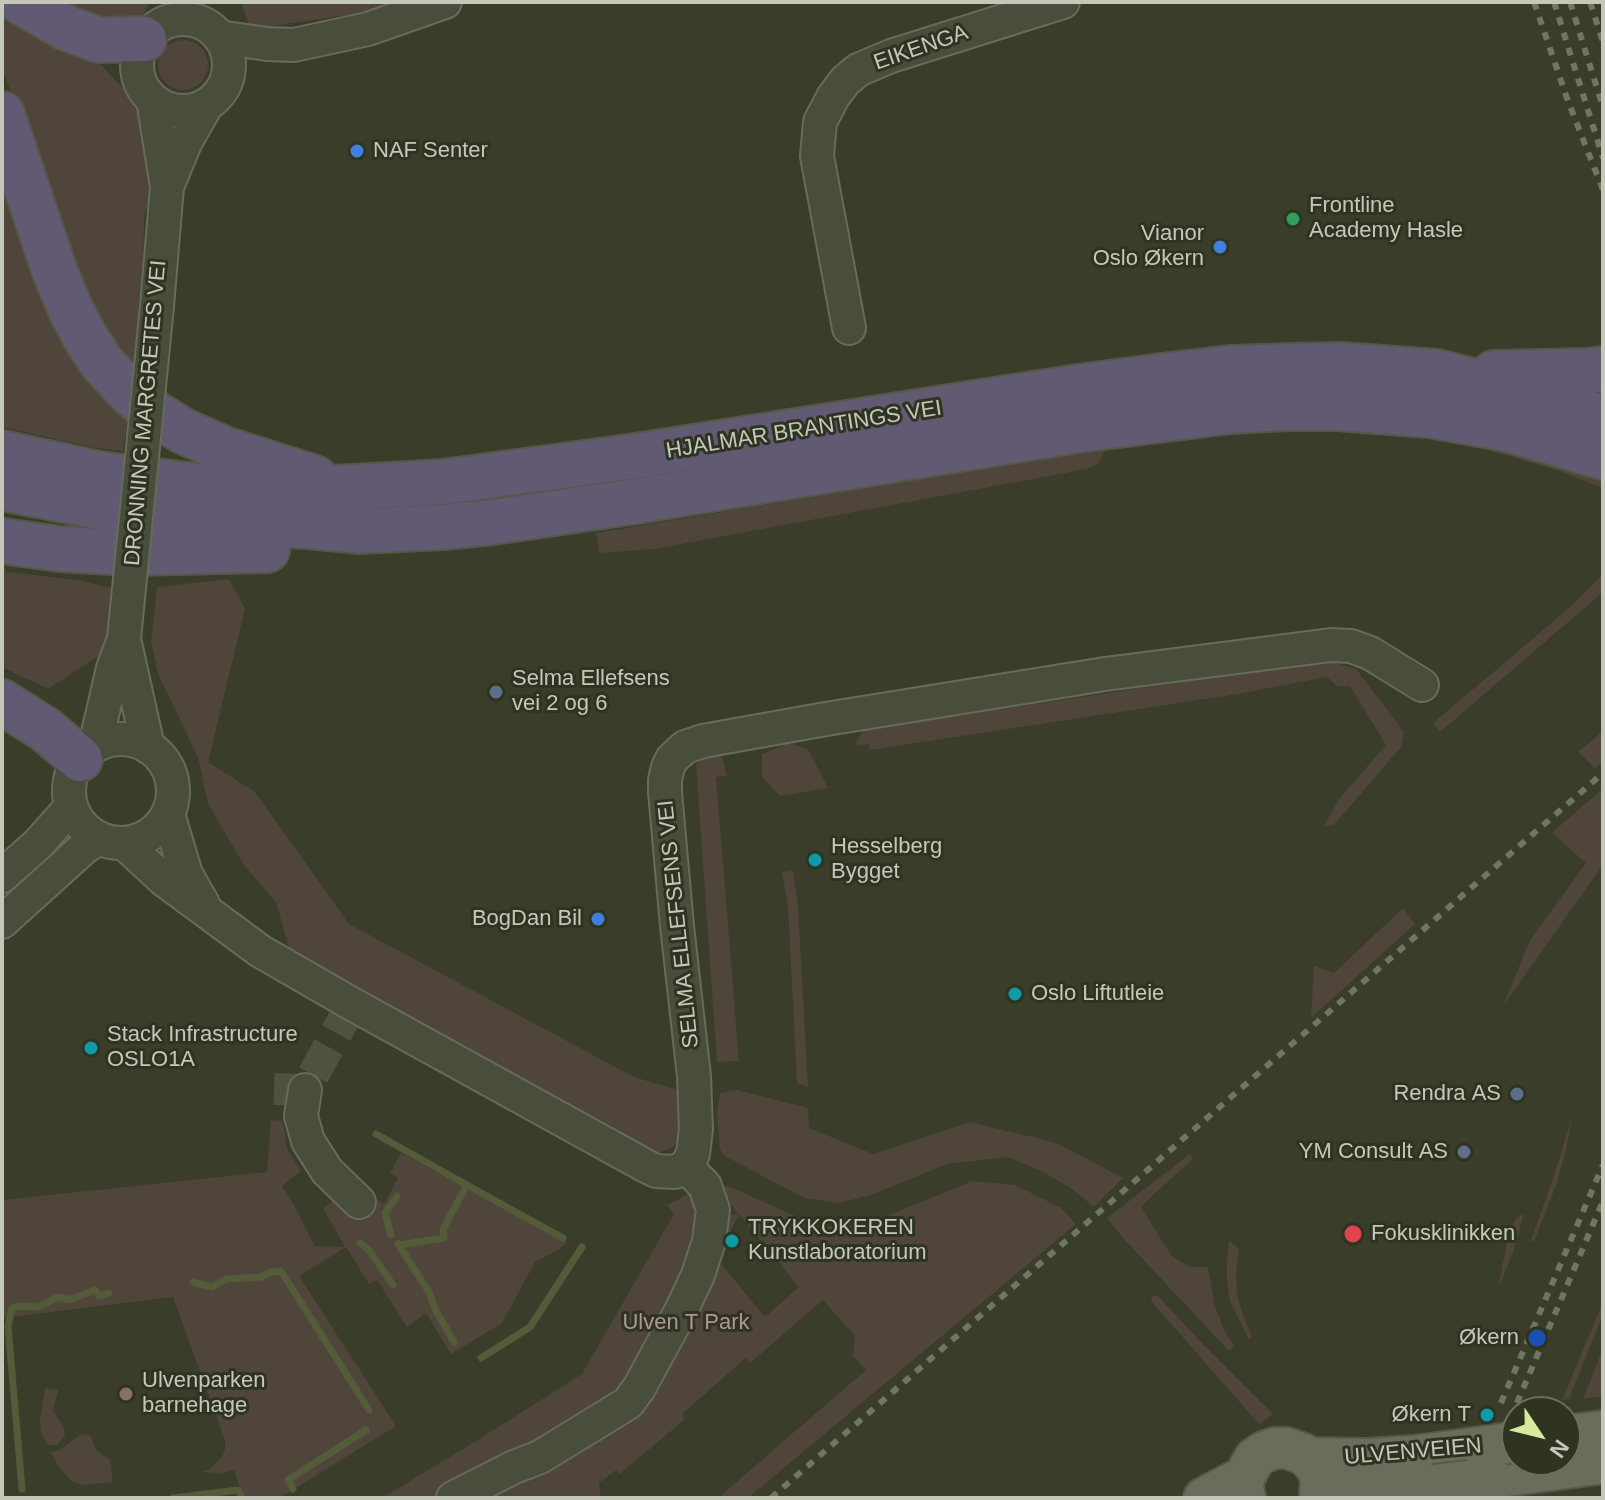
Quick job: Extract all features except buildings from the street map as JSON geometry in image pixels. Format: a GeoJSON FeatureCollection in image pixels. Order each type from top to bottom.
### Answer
{"type":"FeatureCollection","features":[{"type":"Feature","properties":{"kind":"highway"},"geometry":{"type":"LineString","coordinates":[[21,2],[66,28],[99,40],[156,22]]}},
{"type":"Feature","properties":{"kind":"highway"},"geometry":{"type":"LineString","coordinates":[[2,114],[54,269],[70,308],[102,363],[154,413],[183,431],[224,449],[344,488]]}},
{"type":"Feature","properties":{"kind":"highway","name":"HJALMAR BRANTINGS VEI"},"geometry":{"type":"LineString","coordinates":[[2,453],[99,474],[221,489],[279,491],[443,482],[750,439],[1072,388],[1231,368],[1340,365],[1437,372],[1603,418]]}},
{"type":"Feature","properties":{"kind":"highway"},"geometry":{"type":"LineString","coordinates":[[1437,372],[1603,369]]}},
{"type":"Feature","properties":{"kind":"highway","name":"HJALMAR BRANTINGS VEI"},"geometry":{"type":"LineString","coordinates":[[2,488],[152,516],[360,531],[442,527],[505,521],[1078,430],[1230,411],[1338,408],[1429,415],[1507,429],[1603,457]]}},
{"type":"Feature","properties":{"kind":"highway"},"geometry":{"type":"LineString","coordinates":[[2,541],[60,549],[130,553],[266,551],[360,531]]}},
{"type":"Feature","properties":{"kind":"highway"},"geometry":{"type":"LineString","coordinates":[[2,702],[88,753]]}},
{"type":"Feature","properties":{"kind":"main road","name":"ULVENVEIEN"},"geometry":{"type":"LineString","coordinates":[[1346,1498],[1501,1447]]}},
{"type":"Feature","properties":{"kind":"main road","name":"ULVENVEIEN"},"geometry":{"type":"LineString","coordinates":[[1204,1498],[1245,1488],[1255,1458],[1275,1448],[1286,1448],[1297,1450],[1316,1466],[1321,1479],[1320,1498]]}},
{"type":"Feature","properties":{"kind":"main road","name":"ULVENVEIEN"},"geometry":{"type":"LineString","coordinates":[[1309,1458],[1367,1459],[1441,1468],[1501,1459]]}},
{"type":"Feature","properties":{"kind":"street"},"geometry":{"type":"LineString","coordinates":[[156,22],[179,19],[206,21],[267,44],[294,45],[368,29],[445,2]]}},
{"type":"Feature","properties":{"kind":"street","name":"EIKENGA"},"geometry":{"type":"LineString","coordinates":[[849,328],[817,156],[820,122],[833,97],[858,70],[891,56],[1063,2]]}},
{"type":"Feature","properties":{"kind":"street"},"geometry":{"type":"LineString","coordinates":[[206,21],[227,51],[229,62],[216,93]]}},
{"type":"Feature","properties":{"kind":"street","name":"DRONNING MARGRETES VEI"},"geometry":{"type":"LineString","coordinates":[[88,753],[124,639],[157,306],[167,187],[153,100],[142,87],[137,73],[138,56],[156,22]]}},
{"type":"Feature","properties":{"kind":"street"},"geometry":{"type":"LineString","coordinates":[[153,100],[182,111],[195,109],[294,45]]}},
{"type":"Feature","properties":{"kind":"street","name":"DRONNING MARGRETES VEI"},"geometry":{"type":"LineString","coordinates":[[167,187],[186,141],[216,93]]}},
{"type":"Feature","properties":{"kind":"street","name":"DRONNING MARGRETES VEI"},"geometry":{"type":"LineString","coordinates":[[124,639],[148,747]]}},
{"type":"Feature","properties":{"kind":"street","name":"SELMA ELLEFSENS VEI"},"geometry":{"type":"LineString","coordinates":[[686,1166],[693,1154],[696,1129],[694,1076],[665,780],[672,759],[685,747],[826,719],[1089,677],[1331,645],[1351,646],[1370,653],[1422,685]]}},
{"type":"Feature","properties":{"kind":"street"},"geometry":{"type":"LineString","coordinates":[[2,922],[85,847],[111,841],[138,841],[161,825],[168,814],[173,794],[170,773],[159,755],[136,741],[108,741],[88,753],[73,771],[69,785],[71,807],[81,824],[111,841],[239,937],[284,965],[644,1165],[666,1173],[686,1166],[705,1186],[713,1210],[709,1241],[698,1275],[639,1388],[628,1403],[540,1457],[453,1498]]}},
{"type":"Feature","properties":{"kind":"street"},"geometry":{"type":"LineString","coordinates":[[2,876],[38,844],[71,807]]}},
{"type":"Feature","properties":{"kind":"street"},"geometry":{"type":"LineString","coordinates":[[168,814],[186,874],[206,910]]}},
{"type":"Feature","properties":{"kind":"street"},"geometry":{"type":"LineString","coordinates":[[305,1090],[301,1116],[308,1141],[327,1171],[359,1202]]}},
{"type":"Feature","properties":{"kind":"green space"},"geometry":{"type":"Polygon","coordinates":[[[40,2],[150,2],[143,14],[121,25],[40,2]]]}},
{"type":"Feature","properties":{"kind":"green space"},"geometry":{"type":"Polygon","coordinates":[[[241,2],[396,2],[369,12],[264,27],[249,25],[241,2]]]}},
{"type":"Feature","properties":{"kind":"green space"},"geometry":{"type":"Polygon","coordinates":[[[2,3],[101,65],[124,89],[146,123],[151,157],[148,206],[144,216],[143,279],[132,375],[101,335],[2,68],[2,3]]]}},
{"type":"Feature","properties":{"kind":"green space"},"geometry":{"type":"Polygon","coordinates":[[[183,40],[200,48],[208,65],[200,82],[183,90],[166,82],[158,65],[166,48],[183,40]]]}},
{"type":"Feature","properties":{"kind":"green space"},"geometry":{"type":"Polygon","coordinates":[[[2,156],[129,410],[123,451],[2,427],[2,156]]]}},
{"type":"Feature","properties":{"kind":"green space"},"geometry":{"type":"Polygon","coordinates":[[[1488,445],[1560,464],[1603,480],[1603,488],[1557,470],[1487,450],[1488,445]]]}},
{"type":"Feature","properties":{"kind":"green space"},"geometry":{"type":"Polygon","coordinates":[[[1106,448],[1099,463],[1087,469],[654,549],[599,553],[596,533],[1106,448]]]}},
{"type":"Feature","properties":{"kind":"green space"},"geometry":{"type":"Polygon","coordinates":[[[2,564],[7,572],[77,580],[112,588],[106,651],[48,689],[2,667],[2,564]]]}},
{"type":"Feature","properties":{"kind":"green space"},"geometry":{"type":"Polygon","coordinates":[[[1603,574],[1603,592],[1440,732],[1433,723],[1568,609],[1603,574]]]}},
{"type":"Feature","properties":{"kind":"green space"},"geometry":{"type":"Polygon","coordinates":[[[229,579],[245,609],[208,762],[255,792],[349,924],[634,1077],[682,1091],[681,1131],[674,1146],[655,1155],[291,955],[276,902],[244,865],[208,804],[198,757],[158,674],[151,642],[157,587],[229,579]]]}},
{"type":"Feature","properties":{"kind":"green space"},"geometry":{"type":"Polygon","coordinates":[[[1326,660],[1356,669],[1404,732],[1401,747],[1334,825],[1324,826],[1339,799],[1386,745],[1350,686],[1337,686],[1327,677],[1238,694],[870,750],[869,744],[855,745],[863,730],[1326,660]]]}},
{"type":"Feature","properties":{"kind":"green space"},"geometry":{"type":"Polygon","coordinates":[[[1603,731],[1603,761],[1595,768],[1578,752],[1603,731]]]}},
{"type":"Feature","properties":{"kind":"green space"},"geometry":{"type":"Polygon","coordinates":[[[789,743],[808,749],[828,788],[780,796],[762,777],[762,754],[789,743]]]}},
{"type":"Feature","properties":{"kind":"green space"},"geometry":{"type":"Polygon","coordinates":[[[708,753],[722,757],[727,776],[716,777],[739,1061],[717,1062],[696,764],[708,753]]]}},
{"type":"Feature","properties":{"kind":"green space"},"geometry":{"type":"Polygon","coordinates":[[[1603,788],[1603,865],[1503,1006],[1530,940],[1586,863],[1552,833],[1603,788]]]}},
{"type":"Feature","properties":{"kind":"green space"},"geometry":{"type":"Polygon","coordinates":[[[793,870],[798,906],[808,1087],[797,1083],[788,906],[782,872],[793,870]]]}},
{"type":"Feature","properties":{"kind":"green space"},"geometry":{"type":"Polygon","coordinates":[[[1403,908],[1415,924],[1311,1018],[1314,966],[1334,973],[1403,908]]]}},
{"type":"Feature","properties":{"kind":"green space"},"geometry":{"type":"Polygon","coordinates":[[[737,1090],[808,1108],[809,1128],[873,1154],[970,1122],[1057,1143],[1123,1178],[1094,1207],[1043,1172],[1008,1157],[947,1164],[871,1195],[840,1203],[804,1198],[723,1155],[717,1114],[720,1093],[737,1090]]]}},
{"type":"Feature","properties":{"kind":"green space"},"geometry":{"type":"Polygon","coordinates":[[[1572,1117],[1557,1183],[1534,1242],[1531,1240],[1572,1117]]]}},
{"type":"Feature","properties":{"kind":"green space"},"geometry":{"type":"Polygon","coordinates":[[[271,1120],[283,1121],[287,1149],[301,1171],[282,1186],[315,1246],[345,1247],[323,1208],[333,1201],[353,1205],[371,1196],[384,1204],[398,1178],[390,1173],[401,1153],[567,1242],[535,1262],[502,1323],[451,1354],[426,1313],[407,1327],[377,1280],[369,1284],[346,1247],[299,1276],[396,1426],[281,1497],[243,1498],[234,1470],[220,1474],[200,1471],[209,1470],[222,1457],[225,1440],[173,1297],[2,1318],[2,1200],[267,1172],[271,1120]]]}},
{"type":"Feature","properties":{"kind":"green space"},"geometry":{"type":"Polygon","coordinates":[[[1190,1154],[1193,1159],[1141,1207],[1171,1255],[1190,1267],[1208,1267],[1215,1306],[1234,1346],[1229,1351],[1107,1218],[1190,1154]]]}},
{"type":"Feature","properties":{"kind":"green space","name":"Ulven T Park"},"geometry":{"type":"Polygon","coordinates":[[[972,1181],[1015,1185],[1061,1208],[1076,1224],[748,1498],[718,1498],[866,1370],[853,1356],[855,1336],[823,1300],[750,1363],[746,1358],[682,1414],[685,1419],[620,1474],[616,1470],[599,1483],[601,1498],[382,1498],[582,1374],[674,1214],[667,1205],[693,1192],[704,1218],[738,1214],[723,1194],[726,1185],[820,1227],[863,1226],[972,1181]],[[739,1214],[717,1259],[765,1317],[799,1287],[739,1214]]]}},
{"type":"Feature","properties":{"kind":"green space"},"geometry":{"type":"Polygon","coordinates":[[[1524,1213],[1514,1250],[1498,1289],[1509,1231],[1524,1213]]]}},
{"type":"Feature","properties":{"kind":"green space"},"geometry":{"type":"Polygon","coordinates":[[[1229,1241],[1239,1249],[1237,1294],[1252,1337],[1249,1340],[1230,1301],[1227,1280],[1229,1241]]]}},
{"type":"Feature","properties":{"kind":"green space"},"geometry":{"type":"Polygon","coordinates":[[[1157,1295],[1273,1414],[1259,1424],[1151,1301],[1152,1296],[1157,1295]]]}},
{"type":"Feature","properties":{"kind":"green space"},"geometry":{"type":"Polygon","coordinates":[[[1603,1302],[1603,1314],[1570,1396],[1564,1396],[1603,1302]]]}},
{"type":"Feature","properties":{"kind":"green space"},"geometry":{"type":"Polygon","coordinates":[[[1603,1348],[1603,1396],[1583,1399],[1603,1348]]]}},
{"type":"Feature","properties":{"kind":"green space"},"geometry":{"type":"Polygon","coordinates":[[[45,1388],[58,1390],[53,1411],[64,1427],[65,1436],[57,1445],[48,1445],[41,1432],[45,1388]]]}},
{"type":"Feature","properties":{"kind":"green space"},"geometry":{"type":"Polygon","coordinates":[[[81,1434],[91,1436],[95,1449],[110,1460],[113,1482],[85,1485],[72,1482],[59,1467],[51,1452],[60,1450],[81,1434]]]}},
{"type":"Feature","properties":{"kind":"waterway"},"geometry":{"type":"LineString","coordinates":[[376,1134],[467,1185],[443,1229],[444,1238],[399,1245]]}},
{"type":"Feature","properties":{"kind":"waterway"},"geometry":{"type":"LineString","coordinates":[[467,1185],[563,1238]]}},
{"type":"Feature","properties":{"kind":"waterway"},"geometry":{"type":"LineString","coordinates":[[391,1235],[385,1213],[397,1196]]}},
{"type":"Feature","properties":{"kind":"waterway"},"geometry":{"type":"LineString","coordinates":[[360,1243],[369,1250],[393,1285]]}},
{"type":"Feature","properties":{"kind":"waterway"},"geometry":{"type":"LineString","coordinates":[[398,1244],[429,1292],[454,1342]]}},
{"type":"Feature","properties":{"kind":"waterway"},"geometry":{"type":"LineString","coordinates":[[481,1358],[530,1327],[582,1247]]}},
{"type":"Feature","properties":{"kind":"waterway"},"geometry":{"type":"LineString","coordinates":[[193,1282],[212,1287],[226,1279],[261,1277],[281,1271],[369,1410]]}},
{"type":"Feature","properties":{"kind":"waterway"},"geometry":{"type":"LineString","coordinates":[[22,1489],[8,1326],[12,1308],[38,1307],[58,1297],[69,1300],[95,1290],[99,1296],[109,1293]]}},
{"type":"Feature","properties":{"kind":"waterway"},"geometry":{"type":"LineString","coordinates":[[293,1489],[288,1480],[366,1430]]}},
{"type":"Feature","properties":{"kind":"waterway"},"geometry":{"type":"LineString","coordinates":[[173,1498],[238,1490],[242,1498]]}},
{"type":"Feature","properties":{"kind":"tunnel"},"geometry":{"type":"LineString","coordinates":[[274,1089],[305,1090],[352,1004]]}},
{"type":"Feature","properties":{"kind":"railway"},"geometry":{"type":"LineString","coordinates":[[1534,2],[1603,190]]}},
{"type":"Feature","properties":{"kind":"railway"},"geometry":{"type":"LineString","coordinates":[[1554,2],[1603,158]]}},
{"type":"Feature","properties":{"kind":"railway"},"geometry":{"type":"LineString","coordinates":[[1570,2],[1603,107]]}},
{"type":"Feature","properties":{"kind":"railway"},"geometry":{"type":"LineString","coordinates":[[1590,2],[1603,42]]}},
{"type":"Feature","properties":{"kind":"railway"},"geometry":{"type":"LineString","coordinates":[[771,1498],[1603,773]]}},
{"type":"Feature","properties":{"kind":"railway"},"geometry":{"type":"LineString","coordinates":[[1504,1396],[1603,1165]]}},
{"type":"Feature","properties":{"kind":"railway"},"geometry":{"type":"LineString","coordinates":[[1520,1396],[1603,1201]]}},
{"type":"Feature","properties":{"kind":"place","name":"NAF Senter"},"geometry":{"type":"Point","coordinates":[357,151]}},
{"type":"Feature","properties":{"kind":"place","name":"Frontline Academy Hasle"},"geometry":{"type":"Point","coordinates":[1293,219]}},
{"type":"Feature","properties":{"kind":"place","name":"Vianor Oslo Økern"},"geometry":{"type":"Point","coordinates":[1220,247]}},
{"type":"Feature","properties":{"kind":"place","name":"Selma Ellefsens vei 2 og 6"},"geometry":{"type":"Point","coordinates":[496,692]}},
{"type":"Feature","properties":{"kind":"place","name":"Hesselberg Bygget"},"geometry":{"type":"Point","coordinates":[815,860]}},
{"type":"Feature","properties":{"kind":"place","name":"BogDan Bil"},"geometry":{"type":"Point","coordinates":[598,919]}},
{"type":"Feature","properties":{"kind":"place","name":"Oslo Liftutleie"},"geometry":{"type":"Point","coordinates":[1015,994]}},
{"type":"Feature","properties":{"kind":"place","name":"Stack Infrastructure OSLO1A"},"geometry":{"type":"Point","coordinates":[91,1048]}},
{"type":"Feature","properties":{"kind":"place","name":"Rendra AS"},"geometry":{"type":"Point","coordinates":[1517,1094]}},
{"type":"Feature","properties":{"kind":"place","name":"YM Consult AS"},"geometry":{"type":"Point","coordinates":[1464,1152]}},
{"type":"Feature","properties":{"kind":"place","name":"Fokusklinikken"},"geometry":{"type":"Point","coordinates":[1353,1234]}},
{"type":"Feature","properties":{"kind":"place","name":"TRYKKOKEREN Kunstlaboratorium"},"geometry":{"type":"Point","coordinates":[732,1241]}},
{"type":"Feature","properties":{"kind":"place","name":"Økern"},"geometry":{"type":"Point","coordinates":[1537,1338]}},
{"type":"Feature","properties":{"kind":"place","name":"Ulvenparken barnehage"},"geometry":{"type":"Point","coordinates":[126,1394]}},
{"type":"Feature","properties":{"kind":"place","name":"Økern T"},"geometry":{"type":"Point","coordinates":[1487,1415]}}]}
